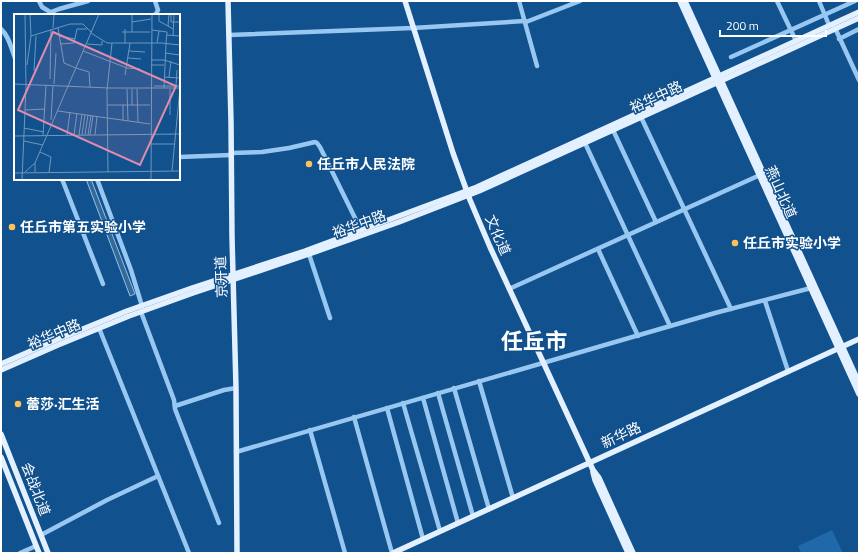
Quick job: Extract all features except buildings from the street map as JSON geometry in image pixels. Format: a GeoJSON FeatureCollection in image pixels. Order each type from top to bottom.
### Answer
{"type":"FeatureCollection","features":[{"type":"Feature","properties":{"kind":"main road","name":"京开道"},"geometry":{"type":"LineString","coordinates":[[228,1],[236,388],[237,553]]}},
{"type":"Feature","properties":{"kind":"main road","name":"文化道"},"geometry":{"type":"LineString","coordinates":[[405,1],[467,193],[509,289],[589,462],[595,480],[628,553]]}},
{"type":"Feature","properties":{"kind":"main road","name":"燕山北道"},"geometry":{"type":"LineString","coordinates":[[680,1],[718,79],[840,347],[859,394]]}},
{"type":"Feature","properties":{"kind":"main road","name":"燕山北道"},"geometry":{"type":"LineString","coordinates":[[685,1],[760,175],[811,288],[859,383]]}},
{"type":"Feature","properties":{"kind":"main road"},"geometry":{"type":"LineString","coordinates":[[718,79],[796,40],[859,12]]}},
{"type":"Feature","properties":{"kind":"main road"},"geometry":{"type":"LineString","coordinates":[[718,79],[859,18]]}},
{"type":"Feature","properties":{"kind":"main road","name":"裕华中路"},"geometry":{"type":"LineString","coordinates":[[233,277],[309,254],[467,193],[585,143],[718,79]]}},
{"type":"Feature","properties":{"kind":"main road","name":"裕华中路"},"geometry":{"type":"LineString","coordinates":[[1,364],[56,340],[142,309],[193,293],[304,250],[467,193],[718,79]]}},
{"type":"Feature","properties":{"kind":"main road","name":"裕华中路"},"geometry":{"type":"LineString","coordinates":[[1,370],[142,309]]}},
{"type":"Feature","properties":{"kind":"main road","name":"新华路"},"geometry":{"type":"LineString","coordinates":[[392,553],[859,339]]}},
{"type":"Feature","properties":{"kind":"main road","name":"会战北道"},"geometry":{"type":"LineString","coordinates":[[1,434],[48,553]]}},
{"type":"Feature","properties":{"kind":"main road","name":"会战北道"},"geometry":{"type":"LineString","coordinates":[[1,457],[39,553]]}},
{"type":"Feature","properties":{"kind":"main road","name":"文化道"},"geometry":{"type":"LineString","coordinates":[[592,470],[599,478],[633,553]]}},
{"type":"Feature","properties":{"kind":"street"},"geometry":{"type":"LineString","coordinates":[[39,1],[42,7],[53,14],[59,9],[88,1]]}},
{"type":"Feature","properties":{"kind":"street"},"geometry":{"type":"LineString","coordinates":[[155,14],[158,10],[156,1]]}},
{"type":"Feature","properties":{"kind":"street"},"geometry":{"type":"LineString","coordinates":[[519,1],[537,66]]}},
{"type":"Feature","properties":{"kind":"street"},"geometry":{"type":"LineString","coordinates":[[229,35],[525,22],[580,1]]}},
{"type":"Feature","properties":{"kind":"street"},"geometry":{"type":"LineString","coordinates":[[777,1],[796,40]]}},
{"type":"Feature","properties":{"kind":"street"},"geometry":{"type":"LineString","coordinates":[[819,1],[830,25]]}},
{"type":"Feature","properties":{"kind":"street"},"geometry":{"type":"LineString","coordinates":[[838,1],[841,7]]}},
{"type":"Feature","properties":{"kind":"street"},"geometry":{"type":"LineString","coordinates":[[732,57],[855,1]]}},
{"type":"Feature","properties":{"kind":"street"},"geometry":{"type":"LineString","coordinates":[[836,28],[859,80]]}},
{"type":"Feature","properties":{"kind":"street"},"geometry":{"type":"LineString","coordinates":[[1,29],[7,37],[14,55]]}},
{"type":"Feature","properties":{"kind":"street"},"geometry":{"type":"LineString","coordinates":[[839,39],[859,29]]}},
{"type":"Feature","properties":{"kind":"street"},"geometry":{"type":"LineString","coordinates":[[641,117],[731,309]]}},
{"type":"Feature","properties":{"kind":"street"},"geometry":{"type":"LineString","coordinates":[[613,130],[656,222]]}},
{"type":"Feature","properties":{"kind":"street"},"geometry":{"type":"LineString","coordinates":[[180,158],[262,152],[317,143],[360,230]]}},
{"type":"Feature","properties":{"kind":"street"},"geometry":{"type":"LineString","coordinates":[[585,143],[670,326]]}},
{"type":"Feature","properties":{"kind":"street"},"geometry":{"type":"LineString","coordinates":[[509,289],[760,175]]}},
{"type":"Feature","properties":{"kind":"street"},"geometry":{"type":"LineString","coordinates":[[62,180],[103,284]]}},
{"type":"Feature","properties":{"kind":"street"},"geometry":{"type":"LineString","coordinates":[[97,180],[131,270],[142,309],[174,400],[175,409],[219,523]]}},
{"type":"Feature","properties":{"kind":"street"},"geometry":{"type":"LineString","coordinates":[[598,248],[638,336]]}},
{"type":"Feature","properties":{"kind":"street"},"geometry":{"type":"LineString","coordinates":[[309,254],[330,318]]}},
{"type":"Feature","properties":{"kind":"street"},"geometry":{"type":"LineString","coordinates":[[236,452],[670,326],[811,288]]}},
{"type":"Feature","properties":{"kind":"street"},"geometry":{"type":"LineString","coordinates":[[765,301],[788,371]]}},
{"type":"Feature","properties":{"kind":"street"},"geometry":{"type":"LineString","coordinates":[[99,328],[189,553]]}},
{"type":"Feature","properties":{"kind":"street"},"geometry":{"type":"LineString","coordinates":[[479,381],[513,498]]}},
{"type":"Feature","properties":{"kind":"street"},"geometry":{"type":"LineString","coordinates":[[175,406],[220,391],[236,388]]}},
{"type":"Feature","properties":{"kind":"street"},"geometry":{"type":"LineString","coordinates":[[454,388],[489,509]]}},
{"type":"Feature","properties":{"kind":"street"},"geometry":{"type":"LineString","coordinates":[[438,393],[474,516]]}},
{"type":"Feature","properties":{"kind":"street"},"geometry":{"type":"LineString","coordinates":[[423,398],[458,523]]}},
{"type":"Feature","properties":{"kind":"street"},"geometry":{"type":"LineString","coordinates":[[403,403],[440,531]]}},
{"type":"Feature","properties":{"kind":"street"},"geometry":{"type":"LineString","coordinates":[[387,408],[423,539]]}},
{"type":"Feature","properties":{"kind":"street"},"geometry":{"type":"LineString","coordinates":[[354,417],[392,553]]}},
{"type":"Feature","properties":{"kind":"street"},"geometry":{"type":"LineString","coordinates":[[310,430],[345,553]]}},
{"type":"Feature","properties":{"kind":"street"},"geometry":{"type":"LineString","coordinates":[[41,535],[107,500],[158,476]]}},
{"type":"Feature","properties":{"kind":"street"},"geometry":{"type":"LineString","coordinates":[[20,553],[36,546]]}},
{"type":"Feature","properties":{"kind":"shaded area"},"geometry":{"type":"Polygon","coordinates":[[[86,180],[91,180],[135,294],[130,296],[86,180]]]}},
{"type":"Feature","properties":{"kind":"shaded area"},"geometry":{"type":"Polygon","coordinates":[[[832,530],[843,553],[801,553],[798,546],[832,530]]]}},
{"type":"Feature","properties":{"kind":"place","name":"任丘市人民法院"},"geometry":{"type":"Point","coordinates":[309,164]}},
{"type":"Feature","properties":{"kind":"place","name":"任丘市第五实验小学"},"geometry":{"type":"Point","coordinates":[12,227]}},
{"type":"Feature","properties":{"kind":"place","name":"任丘市实验小学"},"geometry":{"type":"Point","coordinates":[735,243]}},
{"type":"Feature","properties":{"kind":"place","name":"蕾莎·汇生活"},"geometry":{"type":"Point","coordinates":[18,404]}},
{"type":"Feature","properties":{"kind":"district","name":"任丘市"},"geometry":{"type":"Point","coordinates":[534,341]}}]}
